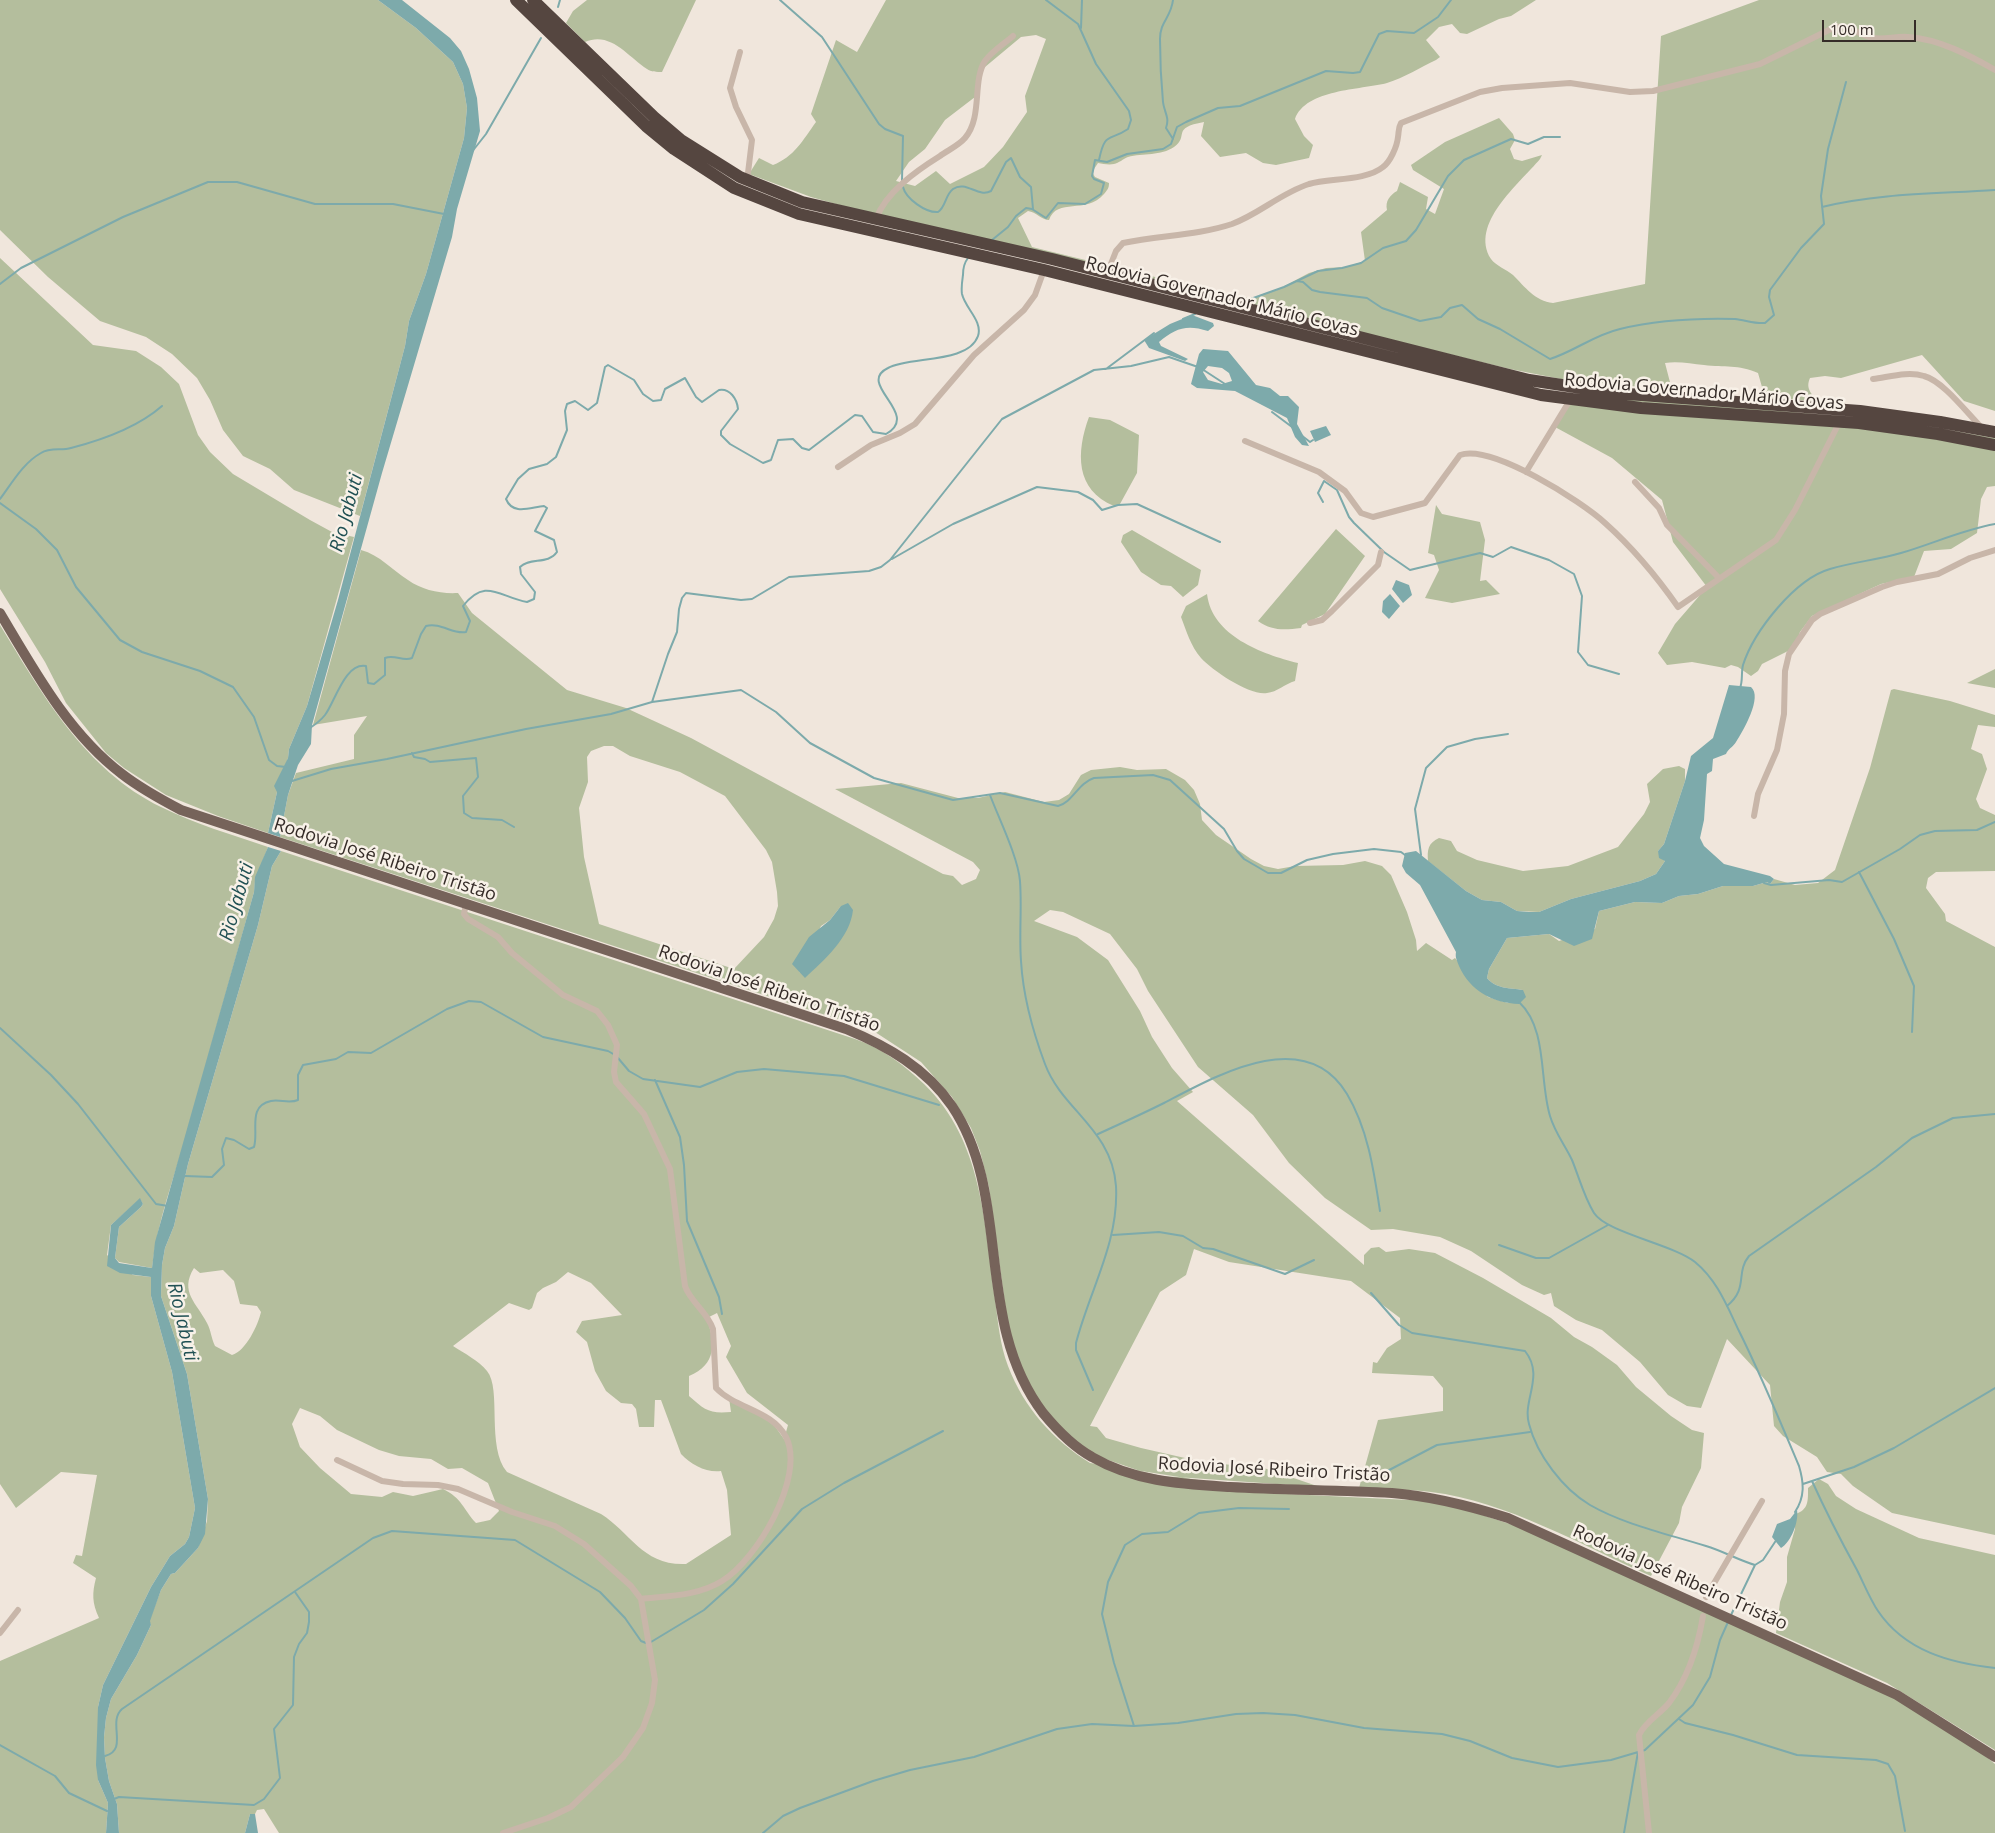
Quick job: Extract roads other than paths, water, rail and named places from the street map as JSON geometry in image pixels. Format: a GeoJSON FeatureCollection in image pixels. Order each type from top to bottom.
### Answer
{"type":"FeatureCollection","features":[{"type":"Feature","properties":{"kind":"highway","name":"Rodovia Governador Mário Covas"},"geometry":{"type":"LineString","coordinates":[[516,0],[649,129],[688,160],[750,196],[799,214],[968,253],[989,251],[1107,274],[1477,368],[1557,385],[1642,395],[1860,411],[1989,431]]}},
{"type":"Feature","properties":{"kind":"highway","name":"Rodovia Governador Mário Covas"},"geometry":{"type":"LineString","coordinates":[[533,0],[667,129],[710,160],[747,181],[802,202],[975,242],[989,251],[1044,270],[1541,395],[1641,408],[1840,421],[1919,431],[1995,445]]}},
{"type":"Feature","properties":{"kind":"main road","name":"Rodovia José Ribeiro Tristão"},"geometry":{"type":"LineString","coordinates":[[0,613],[60,708],[76,729],[110,764],[134,783],[181,810],[846,1029],[888,1048],[927,1077],[952,1105],[962,1122],[976,1158],[984,1194],[999,1304],[1006,1336],[1018,1372],[1034,1401],[1052,1424],[1064,1437],[1093,1458],[1129,1474],[1176,1484],[1421,1496],[1466,1505],[1508,1518],[1897,1694],[1995,1757]]}},
{"type":"Feature","properties":{"kind":"street"},"geometry":{"type":"LineString","coordinates":[[1107,274],[1116,252],[1123,243],[1185,235],[1221,227],[1250,216],[1300,187],[1320,181],[1368,174],[1380,169],[1385,165],[1396,145],[1401,123],[1485,91],[1570,83],[1630,92],[1653,91],[1748,68],[1769,60],[1832,28],[1842,26],[1871,38],[1907,37],[1922,39],[1962,52],[1995,70]]}},
{"type":"Feature","properties":{"kind":"street"},"geometry":{"type":"LineString","coordinates":[[876,220],[881,206],[890,195],[925,166],[966,137],[975,114],[983,64],[994,51],[1014,36]]}},
{"type":"Feature","properties":{"kind":"street"},"geometry":{"type":"LineString","coordinates":[[740,52],[730,88],[736,107],[752,140],[747,181]]}},
{"type":"Feature","properties":{"kind":"street"},"geometry":{"type":"LineString","coordinates":[[838,467],[871,445],[900,433],[915,424],[974,355],[1024,310],[1036,294],[1044,270]]}},
{"type":"Feature","properties":{"kind":"street"},"geometry":{"type":"LineString","coordinates":[[1874,379],[1911,374],[1928,377],[1989,431]]}},
{"type":"Feature","properties":{"kind":"street"},"geometry":{"type":"LineString","coordinates":[[1526,472],[1570,400]]}},
{"type":"Feature","properties":{"kind":"street"},"geometry":{"type":"LineString","coordinates":[[1245,441],[1319,472],[1345,491],[1361,512],[1373,517],[1425,503],[1451,464],[1463,454],[1483,454],[1526,472],[1577,502],[1606,524],[1650,568],[1678,606],[1762,552],[1780,535],[1840,421]]}},
{"type":"Feature","properties":{"kind":"street"},"geometry":{"type":"LineString","coordinates":[[1635,482],[1659,508],[1667,525],[1719,578]]}},
{"type":"Feature","properties":{"kind":"street"},"geometry":{"type":"LineString","coordinates":[[1754,816],[1758,794],[1775,757],[1784,714],[1787,661],[1793,647],[1812,620],[1820,614],[1882,587],[1938,574],[1970,558],[1995,550]]}},
{"type":"Feature","properties":{"kind":"street"},"geometry":{"type":"LineString","coordinates":[[1310,623],[1322,620],[1332,611],[1378,565],[1381,552]]}},
{"type":"Feature","properties":{"kind":"street"},"geometry":{"type":"LineString","coordinates":[[466,903],[464,914],[468,919],[498,937],[512,953],[563,995],[597,1011],[608,1024],[616,1045],[614,1072],[616,1082],[644,1114],[670,1169],[685,1286],[690,1296],[709,1319],[712,1328],[716,1388],[774,1422],[782,1431],[789,1444],[790,1473],[781,1502],[760,1540],[731,1574],[724,1580],[704,1590],[641,1600]]}},
{"type":"Feature","properties":{"kind":"street"},"geometry":{"type":"LineString","coordinates":[[337,1460],[382,1481],[438,1485],[458,1489],[512,1512],[555,1526],[584,1544],[630,1586],[641,1600],[655,1680],[652,1703],[643,1728],[623,1757],[571,1808],[554,1816],[503,1833]]}},
{"type":"Feature","properties":{"kind":"street"},"geometry":{"type":"LineString","coordinates":[[1706,1597],[1762,1501]]}},
{"type":"Feature","properties":{"kind":"street"},"geometry":{"type":"LineString","coordinates":[[0,1633],[18,1610]]}},
{"type":"Feature","properties":{"kind":"street"},"geometry":{"type":"LineString","coordinates":[[1649,1833],[1640,1756],[1640,1732],[1664,1709],[1678,1690],[1695,1651],[1703,1616]]}},
{"type":"Feature","properties":{"kind":"water"},"geometry":{"type":"Polygon","coordinates":[[[378,0],[402,0],[450,38],[461,51],[469,69],[477,98],[480,131],[457,209],[452,237],[382,473],[312,725],[311,744],[298,765],[288,795],[280,837],[268,833],[277,792],[274,786],[288,758],[289,749],[307,706],[338,600],[405,346],[409,321],[426,274],[464,138],[467,108],[463,84],[453,62],[416,28],[378,0]]]}},
{"type":"Feature","properties":{"kind":"water"},"geometry":{"type":"Polygon","coordinates":[[[1192,315],[1213,323],[1214,326],[1208,331],[1194,328],[1182,329],[1170,333],[1159,342],[1161,346],[1188,359],[1185,361],[1149,348],[1144,340],[1170,324],[1192,315]]]}},
{"type":"Feature","properties":{"kind":"water"},"geometry":{"type":"Polygon","coordinates":[[[1203,349],[1228,351],[1256,385],[1270,388],[1280,396],[1288,396],[1299,407],[1297,424],[1309,446],[1302,445],[1295,437],[1287,418],[1235,391],[1197,388],[1191,384],[1199,354],[1203,349]],[[1208,366],[1203,372],[1208,380],[1222,384],[1232,381],[1229,373],[1222,368],[1208,366]]]}},
{"type":"Feature","properties":{"kind":"water"},"geometry":{"type":"Polygon","coordinates":[[[1326,426],[1331,435],[1315,442],[1310,431],[1326,426]]]}},
{"type":"Feature","properties":{"kind":"water"},"geometry":{"type":"Polygon","coordinates":[[[1396,580],[1409,585],[1412,595],[1403,603],[1392,589],[1396,580]]]}},
{"type":"Feature","properties":{"kind":"water"},"geometry":{"type":"Polygon","coordinates":[[[1390,594],[1400,606],[1389,619],[1382,612],[1383,601],[1390,594]]]}},
{"type":"Feature","properties":{"kind":"water"},"geometry":{"type":"Polygon","coordinates":[[[1729,685],[1751,687],[1755,698],[1751,714],[1735,744],[1726,754],[1713,759],[1712,771],[1707,774],[1704,820],[1700,838],[1704,846],[1724,864],[1770,876],[1774,879],[1770,884],[1767,882],[1753,886],[1723,886],[1698,894],[1679,896],[1662,903],[1635,902],[1599,911],[1592,939],[1574,946],[1549,934],[1507,938],[1489,969],[1487,978],[1499,986],[1523,990],[1526,997],[1519,1004],[1509,1003],[1491,998],[1476,989],[1459,966],[1456,952],[1420,885],[1406,873],[1402,866],[1405,853],[1416,851],[1466,891],[1482,900],[1501,902],[1517,911],[1539,912],[1571,899],[1640,881],[1656,874],[1665,861],[1659,858],[1658,851],[1664,844],[1685,781],[1691,756],[1713,738],[1729,685]]]}},
{"type":"Feature","properties":{"kind":"water"},"geometry":{"type":"Polygon","coordinates":[[[268,847],[281,851],[272,866],[258,925],[188,1164],[174,1226],[165,1248],[162,1265],[161,1296],[187,1374],[208,1499],[205,1534],[198,1548],[175,1573],[171,1574],[161,1590],[150,1621],[151,1625],[137,1655],[111,1699],[104,1737],[105,1758],[109,1781],[117,1804],[119,1833],[106,1833],[108,1803],[98,1780],[96,1765],[98,1707],[103,1685],[151,1587],[170,1556],[185,1544],[189,1537],[195,1508],[172,1372],[151,1296],[151,1277],[120,1273],[107,1266],[111,1225],[140,1198],[143,1204],[141,1207],[119,1227],[115,1258],[119,1263],[152,1268],[155,1242],[254,892],[255,877],[268,847]]]}},
{"type":"Feature","properties":{"kind":"water"},"geometry":{"type":"Polygon","coordinates":[[[848,903],[853,910],[851,920],[842,939],[805,978],[792,964],[809,937],[830,920],[841,906],[848,903]]]}},
{"type":"Feature","properties":{"kind":"water"},"geometry":{"type":"Polygon","coordinates":[[[1797,1510],[1794,1531],[1781,1548],[1772,1537],[1777,1524],[1790,1519],[1797,1510]]]}},
{"type":"Feature","properties":{"kind":"water"},"geometry":{"type":"Polygon","coordinates":[[[250,1814],[255,1814],[258,1833],[245,1833],[250,1814]]]}},
{"type":"Feature","properties":{"kind":"waterway"},"geometry":{"type":"LineString","coordinates":[[558,7],[560,0]]}},
{"type":"Feature","properties":{"kind":"waterway"},"geometry":{"type":"LineString","coordinates":[[780,0],[822,37],[879,124],[885,129],[903,136],[902,180]]}},
{"type":"Feature","properties":{"kind":"waterway"},"geometry":{"type":"LineString","coordinates":[[1046,0],[1078,24],[1096,64],[1129,111],[1131,120],[1128,129],[1106,141],[1099,160]]}},
{"type":"Feature","properties":{"kind":"waterway"},"geometry":{"type":"LineString","coordinates":[[1081,28],[1082,0]]}},
{"type":"Feature","properties":{"kind":"waterway"},"geometry":{"type":"LineString","coordinates":[[1173,0],[1160,33],[1163,102],[1167,118],[1166,128],[1173,139]]}},
{"type":"Feature","properties":{"kind":"waterway"},"geometry":{"type":"LineString","coordinates":[[992,240],[1026,208],[1032,209],[1046,218],[1058,203],[1085,204],[1101,194],[1104,183],[1094,179],[1092,176],[1095,160],[1107,162],[1127,154],[1163,149],[1171,144],[1177,127],[1186,122],[1218,108],[1240,106],[1326,71],[1360,72],[1379,34],[1387,31],[1414,33],[1438,17],[1451,0]]}},
{"type":"Feature","properties":{"kind":"waterway"},"geometry":{"type":"LineString","coordinates":[[471,153],[486,134],[541,38]]}},
{"type":"Feature","properties":{"kind":"waterway"},"geometry":{"type":"LineString","coordinates":[[1297,281],[1303,282],[1312,290],[1320,292],[1367,298],[1382,308],[1420,321],[1441,317],[1450,308],[1462,305],[1478,319],[1500,329],[1550,359],[1593,339],[1634,326],[1692,319],[1735,319],[1765,323],[1774,315],[1769,297],[1770,290],[1801,248],[1824,224],[1821,196],[1828,149],[1846,82]]}},
{"type":"Feature","properties":{"kind":"waterway"},"geometry":{"type":"LineString","coordinates":[[1245,301],[1284,287],[1318,271],[1361,263],[1383,248],[1406,241],[1416,230],[1448,176],[1464,160],[1511,139],[1528,144],[1544,137],[1560,137]]}},
{"type":"Feature","properties":{"kind":"waterway"},"geometry":{"type":"LineString","coordinates":[[903,187],[908,196],[922,208],[938,212],[943,207],[948,194],[958,187],[963,186],[986,193],[991,191],[1006,162],[1011,158],[1020,177],[1031,187],[1033,209]]}},
{"type":"Feature","properties":{"kind":"waterway"},"geometry":{"type":"LineString","coordinates":[[0,284],[21,268],[123,217],[208,182],[237,182],[315,204],[393,204],[444,214]]}},
{"type":"Feature","properties":{"kind":"waterway"},"geometry":{"type":"LineString","coordinates":[[1822,207],[1865,199],[1995,190]]}},
{"type":"Feature","properties":{"kind":"waterway"},"geometry":{"type":"LineString","coordinates":[[310,728],[325,715],[341,684],[352,670],[359,666],[366,666],[368,683],[374,684],[385,675],[385,658],[412,658],[426,626],[431,625],[456,632],[466,632],[470,621],[463,606],[471,597],[479,592],[493,591],[527,602],[534,599],[535,592],[521,574],[520,567],[529,562],[549,558],[557,552],[554,540],[535,531],[547,508],[544,506],[518,509],[509,504],[506,499],[518,479],[529,469],[547,464],[556,457],[567,430],[565,411],[567,404],[575,401],[588,410],[597,403],[605,367],[608,365],[634,380],[643,394],[653,401],[661,400],[665,389],[685,378],[696,397],[702,402],[719,390],[730,392],[738,409],[721,431],[721,435],[730,444],[763,463],[771,460],[778,440],[793,439],[802,448],[809,450],[855,415],[862,416],[873,432],[886,434],[895,426],[897,418],[894,409],[882,391],[879,382],[880,375],[888,368],[898,364],[938,358],[963,351],[972,345],[978,336],[978,325],[962,294],[964,268],[968,258]]}},
{"type":"Feature","properties":{"kind":"waterway"},"geometry":{"type":"LineString","coordinates":[[1183,319],[1195,314]]}},
{"type":"Feature","properties":{"kind":"waterway"},"geometry":{"type":"LineString","coordinates":[[1106,369],[1154,333]]}},
{"type":"Feature","properties":{"kind":"waterway"},"geometry":{"type":"LineString","coordinates":[[652,702],[677,632],[679,609],[682,598],[686,593],[741,600],[752,599],[789,577],[869,571],[881,567],[890,560],[1002,419],[1094,370],[1131,366],[1169,357],[1198,367]]}},
{"type":"Feature","properties":{"kind":"waterway"},"geometry":{"type":"LineString","coordinates":[[1202,369],[1225,384]]}},
{"type":"Feature","properties":{"kind":"waterway"},"geometry":{"type":"LineString","coordinates":[[0,499],[23,468],[41,453],[48,450],[71,448],[107,437],[142,420],[162,406]]}},
{"type":"Feature","properties":{"kind":"waterway"},"geometry":{"type":"LineString","coordinates":[[1272,412],[1292,427]]}},
{"type":"Feature","properties":{"kind":"waterway"},"geometry":{"type":"LineString","coordinates":[[1301,435],[1310,442],[1313,440]]}},
{"type":"Feature","properties":{"kind":"waterway"},"geometry":{"type":"LineString","coordinates":[[1323,502],[1318,493],[1324,481],[1337,490],[1349,517],[1354,523],[1384,552],[1410,570],[1480,553],[1493,557],[1511,547],[1549,560],[1574,574],[1582,596],[1578,652],[1588,665],[1619,674]]}},
{"type":"Feature","properties":{"kind":"waterway"},"geometry":{"type":"LineString","coordinates":[[892,559],[953,524],[1037,487],[1078,492],[1093,500],[1102,510],[1118,505],[1137,504],[1220,542]]}},
{"type":"Feature","properties":{"kind":"waterway"},"geometry":{"type":"LineString","coordinates":[[0,503],[36,529],[57,550],[76,587],[120,640],[142,652],[200,671],[233,687],[254,717],[269,760],[277,766],[286,767]]}},
{"type":"Feature","properties":{"kind":"waterway"},"geometry":{"type":"LineString","coordinates":[[1740,688],[1743,665],[1756,637],[1778,608],[1803,583],[1830,569],[1901,553],[1959,533],[1995,524]]}},
{"type":"Feature","properties":{"kind":"waterway"},"geometry":{"type":"LineString","coordinates":[[292,781],[331,769],[526,729],[611,714],[652,702],[741,690],[776,712],[810,743],[874,778],[953,800],[1000,793],[1058,806],[1068,801],[1088,780],[1094,778],[1153,775],[1170,780],[1224,829],[1244,859],[1268,873],[1281,873],[1307,860],[1333,854],[1374,849],[1401,852],[1405,855]]}},
{"type":"Feature","properties":{"kind":"waterway"},"geometry":{"type":"LineString","coordinates":[[1421,855],[1415,809],[1426,768],[1447,747],[1475,739],[1508,734]]}},
{"type":"Feature","properties":{"kind":"waterway"},"geometry":{"type":"LineString","coordinates":[[412,753],[414,757],[430,762],[476,758],[478,777],[463,796],[464,813],[472,818],[502,820],[514,827]]}},
{"type":"Feature","properties":{"kind":"waterway"},"geometry":{"type":"LineString","coordinates":[[990,795],[1019,871],[1022,974],[1026,1000],[1036,1039],[1053,1080],[1106,1149],[1116,1186],[1116,1207],[1113,1227],[1076,1343],[1076,1350],[1093,1390]]}},
{"type":"Feature","properties":{"kind":"waterway"},"geometry":{"type":"LineString","coordinates":[[1764,883],[1771,885],[1829,880],[1842,882],[1900,849],[1920,835],[1935,831],[1977,830],[1995,822]]}},
{"type":"Feature","properties":{"kind":"waterway"},"geometry":{"type":"LineString","coordinates":[[1859,872],[1894,939],[1914,986],[1912,1032]]}},
{"type":"Feature","properties":{"kind":"waterway"},"geometry":{"type":"LineString","coordinates":[[185,1176],[212,1177],[224,1165],[222,1149],[226,1138],[234,1140],[249,1149],[254,1147],[255,1120],[259,1108],[271,1101],[291,1102],[298,1100],[298,1075],[303,1065],[336,1059],[348,1052],[371,1053],[447,1009],[469,1001],[481,1002],[543,1037],[608,1051],[615,1055]]}},
{"type":"Feature","properties":{"kind":"waterway"},"geometry":{"type":"LineString","coordinates":[[1519,1002],[1535,1026],[1539,1040],[1547,1102],[1552,1122],[1572,1160],[1584,1194],[1594,1213],[1612,1227],[1671,1250],[1695,1262],[1703,1269],[1721,1294],[1755,1364],[1799,1466],[1803,1490],[1801,1501],[1795,1512]]}},
{"type":"Feature","properties":{"kind":"waterway"},"geometry":{"type":"LineString","coordinates":[[0,1028],[51,1075],[78,1104],[156,1204],[168,1206]]}},
{"type":"Feature","properties":{"kind":"waterway"},"geometry":{"type":"LineString","coordinates":[[618,1058],[629,1071],[643,1079],[700,1087],[737,1072],[764,1069],[844,1076],[939,1105]]}},
{"type":"Feature","properties":{"kind":"waterway"},"geometry":{"type":"LineString","coordinates":[[1098,1134],[1209,1080],[1234,1070],[1259,1062],[1284,1059],[1308,1062],[1329,1073],[1347,1094],[1354,1107],[1369,1151],[1380,1211]]}},
{"type":"Feature","properties":{"kind":"waterway"},"geometry":{"type":"LineString","coordinates":[[655,1080],[680,1137],[684,1165],[687,1221],[719,1297],[722,1314]]}},
{"type":"Feature","properties":{"kind":"waterway"},"geometry":{"type":"LineString","coordinates":[[1727,1306],[1738,1293],[1743,1268],[1749,1256],[1876,1167],[1912,1138],[1953,1118],[1995,1114]]}},
{"type":"Feature","properties":{"kind":"waterway"},"geometry":{"type":"LineString","coordinates":[[1499,1245],[1536,1258],[1549,1258],[1608,1225]]}},
{"type":"Feature","properties":{"kind":"waterway"},"geometry":{"type":"LineString","coordinates":[[1113,1235],[1159,1232],[1183,1236],[1203,1248],[1213,1249],[1285,1274],[1314,1260]]}},
{"type":"Feature","properties":{"kind":"waterway"},"geometry":{"type":"LineString","coordinates":[[1371,1293],[1399,1325],[1412,1333],[1525,1351],[1531,1360],[1533,1370],[1528,1406],[1529,1424],[1533,1436],[1552,1470],[1580,1498],[1603,1512],[1618,1518],[1712,1548],[1755,1565]]}},
{"type":"Feature","properties":{"kind":"waterway"},"geometry":{"type":"LineString","coordinates":[[1803,1484],[1854,1467],[1894,1448],[1995,1388]]}},
{"type":"Feature","properties":{"kind":"waterway"},"geometry":{"type":"LineString","coordinates":[[651,1642],[704,1610],[733,1584],[802,1509],[844,1483],[943,1431]]}},
{"type":"Feature","properties":{"kind":"waterway"},"geometry":{"type":"LineString","coordinates":[[1372,1479],[1437,1445],[1530,1432]]}},
{"type":"Feature","properties":{"kind":"waterway"},"geometry":{"type":"LineString","coordinates":[[1812,1481],[1872,1602],[1889,1625],[1901,1636],[1930,1653],[1962,1663],[1995,1668]]}},
{"type":"Feature","properties":{"kind":"waterway"},"geometry":{"type":"LineString","coordinates":[[1134,1726],[1114,1663],[1102,1614],[1108,1582],[1125,1545],[1142,1534],[1168,1532],[1199,1513],[1239,1508],[1289,1509]]}},
{"type":"Feature","properties":{"kind":"waterway"},"geometry":{"type":"LineString","coordinates":[[105,1756],[112,1753],[116,1748],[116,1721],[122,1709],[373,1538],[392,1531],[515,1540],[600,1592],[625,1618],[641,1641],[646,1643]]}},
{"type":"Feature","properties":{"kind":"waterway"},"geometry":{"type":"LineString","coordinates":[[1731,1615],[1755,1565],[1763,1560],[1777,1539]]}},
{"type":"Feature","properties":{"kind":"waterway"},"geometry":{"type":"LineString","coordinates":[[114,1799],[119,1797],[254,1805],[264,1799],[280,1778],[274,1729],[293,1705],[294,1657],[299,1644],[307,1633],[309,1622],[309,1612],[295,1592]]}},
{"type":"Feature","properties":{"kind":"waterway"},"geometry":{"type":"LineString","coordinates":[[763,1833],[783,1816],[873,1781],[910,1770],[974,1757],[1057,1729],[1092,1724],[1134,1726],[1178,1723],[1236,1714],[1295,1715],[1364,1728],[1442,1734],[1470,1741],[1512,1758],[1558,1767],[1611,1760],[1645,1750],[1693,1705],[1710,1677],[1720,1640],[1728,1622]]}},
{"type":"Feature","properties":{"kind":"waterway"},"geometry":{"type":"LineString","coordinates":[[1679,1719],[1685,1723],[1733,1735],[1797,1755],[1876,1760],[1888,1764],[1895,1776],[1905,1831]]}},
{"type":"Feature","properties":{"kind":"waterway"},"geometry":{"type":"LineString","coordinates":[[0,1745],[55,1776],[69,1793],[107,1811]]}},
{"type":"Feature","properties":{"kind":"waterway"},"geometry":{"type":"LineString","coordinates":[[1624,1833],[1638,1752]]}},
{"type":"Feature","properties":{"kind":"water label","name":"Rio Jabuti"},"geometry":{"type":"Point","coordinates":[347,513]}},
{"type":"Feature","properties":{"kind":"water label","name":"Rio Jabuti"},"geometry":{"type":"Point","coordinates":[237,902]}},
{"type":"Feature","properties":{"kind":"water label","name":"Rio Jabuti"},"geometry":{"type":"Point","coordinates":[182,1322]}}]}
